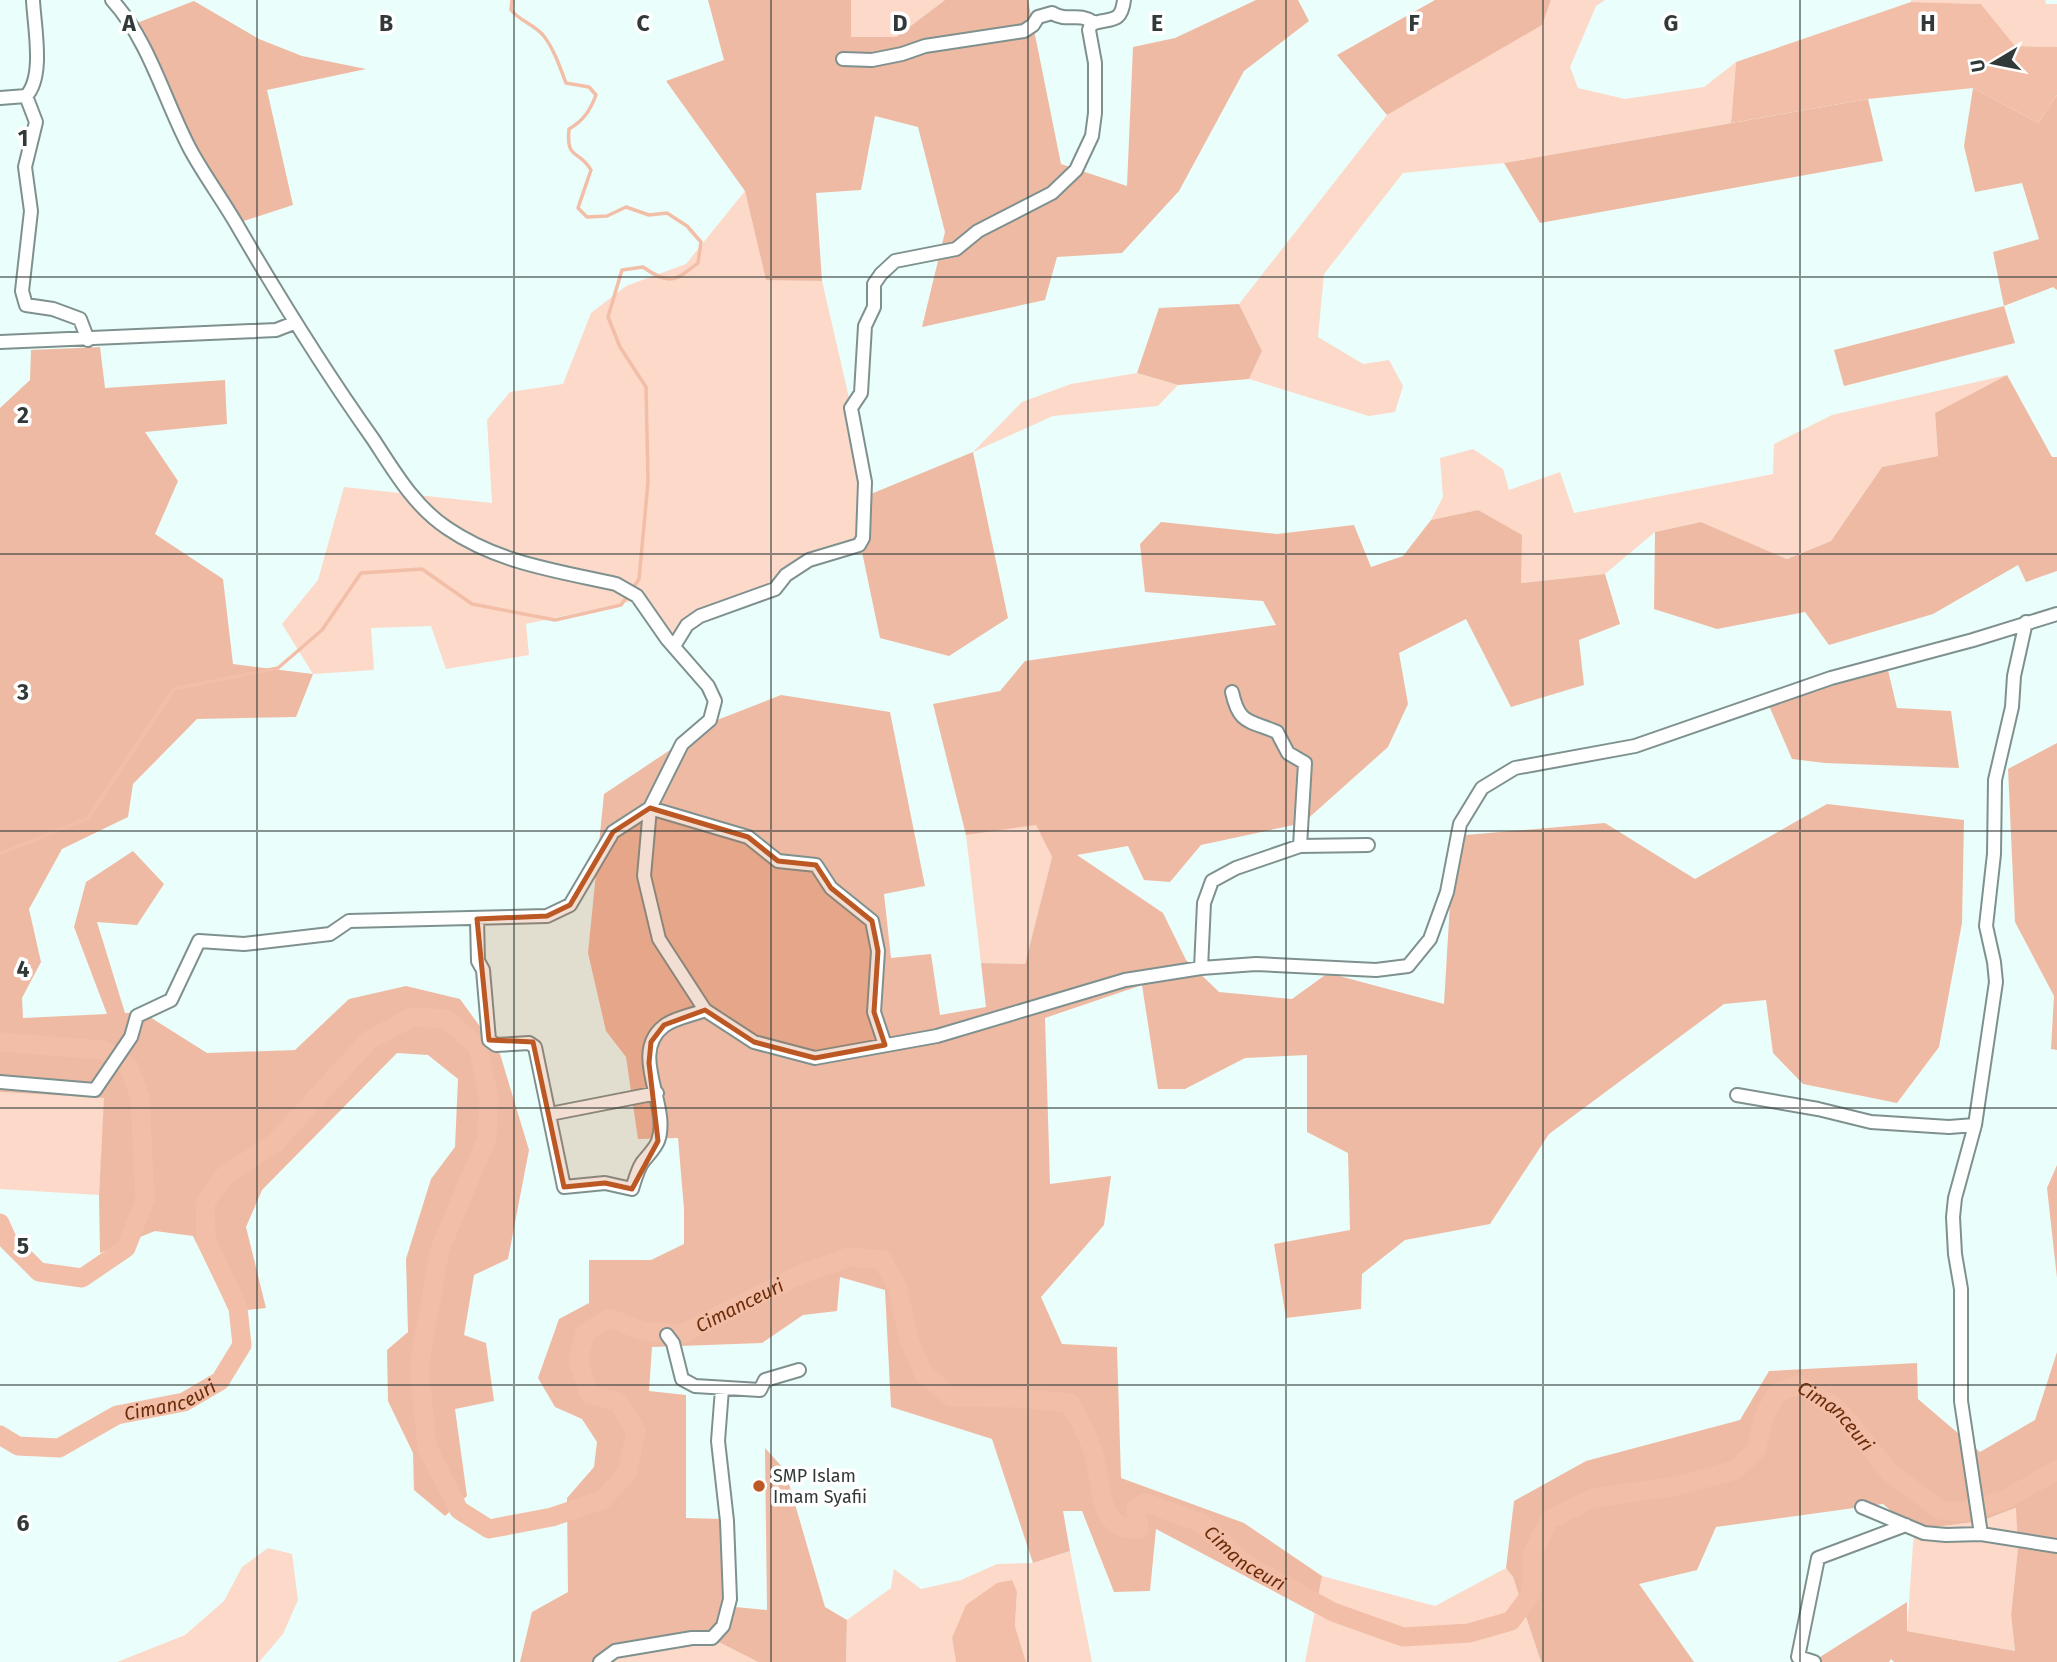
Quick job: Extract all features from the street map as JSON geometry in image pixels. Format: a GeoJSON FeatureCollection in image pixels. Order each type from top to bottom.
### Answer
{"type":"FeatureCollection","features":[{"type":"Feature","properties":{"kind":"street"},"geometry":{"type":"LineString","coordinates":[[0,98],[26,96],[31,92],[35,79],[37,30],[33,0]]}},
{"type":"Feature","properties":{"kind":"street"},"geometry":{"type":"LineString","coordinates":[[112,0],[138,33],[177,124],[196,160],[294,323],[413,497],[438,522],[474,545],[525,565],[616,584],[637,596],[667,639],[708,686],[715,701],[710,720],[682,744],[650,808],[644,876],[659,939],[705,1010],[754,1042],[815,1058],[937,1036],[1125,980],[1201,968],[1256,964],[1376,970],[1408,966],[1430,939],[1447,892],[1460,824],[1482,789],[1515,768],[1634,746],[1842,675],[2057,614]]}},
{"type":"Feature","properties":{"kind":"street"},"geometry":{"type":"LineString","coordinates":[[674,646],[687,625],[700,616],[775,589],[786,575],[808,559],[859,545],[863,538],[865,482],[851,408],[861,393],[865,326],[874,307],[874,284],[895,261],[956,249],[978,231],[1052,194],[1076,170],[1092,136],[1095,113],[1095,63],[1089,30],[1091,24],[1116,19],[1123,12],[1124,0]]}},
{"type":"Feature","properties":{"kind":"street"},"geometry":{"type":"LineString","coordinates":[[843,59],[872,60],[925,46],[1024,31],[1033,25],[1038,17],[1052,13],[1060,18],[1084,16],[1095,23]]}},
{"type":"Feature","properties":{"kind":"street"},"geometry":{"type":"LineString","coordinates":[[26,96],[36,122],[24,167],[31,211],[22,291],[26,305],[53,309],[80,319],[88,340]]}},
{"type":"Feature","properties":{"kind":"street"},"geometry":{"type":"LineString","coordinates":[[0,342],[276,330],[294,323]]}},
{"type":"Feature","properties":{"kind":"street"},"geometry":{"type":"LineString","coordinates":[[1981,1534],[1961,1401],[1961,1289],[1953,1217],[1955,1198],[1975,1125],[1996,982],[1986,926],[1994,854],[1995,780],[2012,707],[2014,676],[2026,622]]}},
{"type":"Feature","properties":{"kind":"street"},"geometry":{"type":"LineString","coordinates":[[1233,692],[1236,711],[1243,719],[1277,732],[1288,753],[1305,763],[1300,846]]}},
{"type":"Feature","properties":{"kind":"street"},"geometry":{"type":"LineString","coordinates":[[0,1082],[95,1090],[131,1037],[137,1016],[171,1000],[199,941],[244,944],[330,934],[349,920],[477,919],[547,915],[570,905],[612,832],[650,808],[748,837],[778,861],[816,865],[831,888],[872,920],[878,951],[874,1012],[885,1045]]}},
{"type":"Feature","properties":{"kind":"street"},"geometry":{"type":"LineString","coordinates":[[1201,968],[1204,903],[1212,881],[1236,868],[1300,846],[1368,845]]}},
{"type":"Feature","properties":{"kind":"street"},"geometry":{"type":"LineString","coordinates":[[477,919],[478,961],[484,970],[489,1040],[496,1045],[529,1043],[535,1047],[564,1187],[605,1183],[632,1189],[640,1167],[658,1142],[660,1123],[657,1093],[649,1063],[651,1042],[664,1025],[705,1010]]}},
{"type":"Feature","properties":{"kind":"street"},"geometry":{"type":"LineString","coordinates":[[550,1114],[657,1093]]}},
{"type":"Feature","properties":{"kind":"street"},"geometry":{"type":"LineString","coordinates":[[1737,1095],[1818,1109],[1871,1122],[1949,1127],[1975,1125]]}},
{"type":"Feature","properties":{"kind":"street"},"geometry":{"type":"LineString","coordinates":[[667,1335],[673,1343],[682,1379],[695,1386],[760,1390],[765,1380],[799,1370]]}},
{"type":"Feature","properties":{"kind":"street"},"geometry":{"type":"LineString","coordinates":[[600,1662],[615,1651],[692,1637],[712,1638],[723,1626],[730,1600],[727,1521],[718,1441],[722,1389]]}},
{"type":"Feature","properties":{"kind":"street"},"geometry":{"type":"LineString","coordinates":[[1862,1507],[1924,1533],[1981,1534],[2057,1546]]}},
{"type":"Feature","properties":{"kind":"street"},"geometry":{"type":"LineString","coordinates":[[1814,1662],[1798,1657],[1818,1558],[1906,1525]]}},
{"type":"Feature","properties":{"kind":"highlighted area"},"geometry":{"type":"Polygon","coordinates":[[[650,808],[748,837],[778,861],[816,865],[831,888],[872,921],[878,951],[874,1012],[885,1045],[815,1058],[754,1042],[705,1010],[664,1025],[651,1042],[649,1063],[658,1141],[632,1189],[605,1183],[564,1187],[533,1042],[489,1040],[477,919],[547,916],[570,905],[613,832],[650,808]]]}},
{"type":"Feature","properties":{"kind":"shaded area"},"geometry":{"type":"Polygon","coordinates":[[[708,0],[851,0],[851,37],[896,37],[945,0],[1028,0],[1061,164],[1127,186],[1133,47],[1175,38],[1256,0],[1298,0],[1309,21],[1244,71],[1179,191],[1122,253],[1057,257],[1045,300],[922,327],[945,232],[918,127],[875,116],[861,190],[816,193],[822,281],[766,280],[745,191],[666,81],[724,60],[708,0]]]}},
{"type":"Feature","properties":{"kind":"shaded area"},"geometry":{"type":"Polygon","coordinates":[[[851,0],[945,0],[896,37],[850,37],[851,0]]]}},
{"type":"Feature","properties":{"kind":"shaded area"},"geometry":{"type":"Polygon","coordinates":[[[1435,0],[1551,0],[1542,25],[1387,115],[1337,55],[1435,0]]]}},
{"type":"Feature","properties":{"kind":"shaded area"},"geometry":{"type":"Polygon","coordinates":[[[1551,0],[1605,0],[1596,6],[1570,67],[1578,88],[1625,99],[1704,87],[1736,62],[1731,123],[1504,163],[1403,173],[1324,274],[1318,337],[1363,364],[1389,360],[1403,386],[1395,412],[1369,416],[1249,379],[1262,351],[1239,304],[1387,115],[1541,25],[1551,0]]]}},
{"type":"Feature","properties":{"kind":"shaded area"},"geometry":{"type":"Polygon","coordinates":[[[1911,0],[2045,0],[2046,4],[2057,4],[2057,47],[2015,46],[1981,4],[1911,0]]]}},
{"type":"Feature","properties":{"kind":"shaded area"},"geometry":{"type":"Polygon","coordinates":[[[194,1],[259,39],[302,56],[366,69],[267,90],[293,205],[238,223],[176,128],[134,24],[194,1]]]}},
{"type":"Feature","properties":{"kind":"shaded area"},"geometry":{"type":"Polygon","coordinates":[[[1911,2],[1981,4],[2015,46],[2057,47],[2057,95],[2038,123],[1973,88],[1868,99],[1731,123],[1736,62],[1911,2]]]}},
{"type":"Feature","properties":{"kind":"shaded area"},"geometry":{"type":"Polygon","coordinates":[[[1973,88],[2038,123],[2057,95],[2057,290],[2053,287],[2004,306],[1993,252],[2039,239],[2022,183],[1975,192],[1964,146],[1973,88]]]}},
{"type":"Feature","properties":{"kind":"shaded area"},"geometry":{"type":"Polygon","coordinates":[[[1868,99],[1883,161],[1540,223],[1504,163],[1868,99]]]}},
{"type":"Feature","properties":{"kind":"shaded area"},"geometry":{"type":"Polygon","coordinates":[[[745,191],[766,279],[822,281],[850,402],[866,496],[862,552],[806,558],[770,596],[697,621],[675,647],[637,600],[526,624],[529,655],[446,669],[431,626],[371,628],[374,670],[313,674],[282,624],[318,580],[344,487],[492,503],[487,420],[510,392],[563,384],[591,313],[626,286],[686,264],[745,191]]]}},
{"type":"Feature","properties":{"kind":"shaded area"},"geometry":{"type":"Polygon","coordinates":[[[1239,304],[1262,351],[1249,379],[1178,385],[1137,373],[1159,308],[1239,304]]]}},
{"type":"Feature","properties":{"kind":"shaded area"},"geometry":{"type":"Polygon","coordinates":[[[2004,306],[2015,343],[1844,386],[1834,350],[2004,306]]]}},
{"type":"Feature","properties":{"kind":"shaded area"},"geometry":{"type":"Polygon","coordinates":[[[100,347],[105,388],[225,380],[227,424],[145,432],[178,481],[155,534],[223,579],[233,664],[313,674],[296,717],[197,719],[133,784],[128,817],[62,849],[29,909],[41,962],[22,998],[23,1018],[107,1014],[74,927],[86,882],[133,851],[164,884],[137,925],[97,922],[125,1013],[142,1012],[207,1053],[295,1050],[349,999],[406,986],[460,999],[500,1054],[529,1150],[508,1259],[474,1275],[464,1335],[486,1343],[494,1401],[455,1409],[467,1496],[445,1516],[414,1490],[413,1453],[388,1401],[387,1350],[408,1332],[406,1259],[431,1179],[455,1147],[458,1079],[428,1055],[397,1053],[262,1190],[246,1227],[266,1308],[230,1312],[193,1236],[155,1231],[100,1253],[99,1195],[104,1098],[0,1092],[0,408],[30,380],[31,350],[100,347]]]}},
{"type":"Feature","properties":{"kind":"shaded area"},"geometry":{"type":"Polygon","coordinates":[[[1137,373],[1178,385],[1158,406],[1053,416],[973,452],[1022,402],[1071,384],[1137,373]]]}},
{"type":"Feature","properties":{"kind":"shaded area"},"geometry":{"type":"Polygon","coordinates":[[[2007,375],[1935,413],[1938,456],[1882,467],[1831,541],[1787,559],[1701,522],[1655,532],[1605,574],[1521,583],[1478,510],[1431,520],[1443,497],[1440,458],[1473,449],[1503,469],[1509,490],[1560,472],[1574,513],[1773,474],[1774,444],[1832,415],[2007,375]]]}},
{"type":"Feature","properties":{"kind":"shaded area"},"geometry":{"type":"Polygon","coordinates":[[[2007,375],[2052,457],[2057,457],[2057,571],[2026,582],[2018,565],[1933,614],[1829,645],[1805,612],[1717,629],[1654,609],[1655,532],[1701,522],[1787,559],[1831,541],[1882,467],[1938,456],[1935,413],[2007,375]]]}},
{"type":"Feature","properties":{"kind":"shaded area"},"geometry":{"type":"Polygon","coordinates":[[[973,452],[1008,618],[949,656],[880,638],[862,552],[866,496],[973,452]]]}},
{"type":"Feature","properties":{"kind":"shaded area"},"geometry":{"type":"Polygon","coordinates":[[[1478,510],[1522,535],[1521,583],[1605,574],[1620,624],[1579,640],[1584,685],[1511,707],[1466,619],[1399,653],[1408,704],[1388,747],[1303,823],[1201,845],[1170,882],[1144,880],[1128,846],[1077,855],[1163,913],[1186,960],[1219,992],[1292,999],[1328,973],[1444,1004],[1454,836],[1605,823],[1695,879],[1827,804],[1964,820],[1962,923],[1939,1047],[1897,1103],[1803,1084],[1773,1053],[1766,1000],[1724,1004],[1549,1134],[1490,1224],[1405,1240],[1362,1274],[1361,1309],[1286,1318],[1274,1244],[1350,1230],[1348,1153],[1307,1132],[1307,1055],[1245,1058],[1185,1089],[1158,1089],[1142,985],[1045,1018],[1050,1184],[1111,1176],[1104,1225],[1041,1297],[1062,1344],[1117,1347],[1121,1478],[1244,1523],[1322,1576],[1315,1613],[1156,1529],[1150,1591],[1114,1592],[1082,1511],[1063,1511],[1070,1551],[1033,1563],[992,1439],[891,1407],[885,1290],[840,1277],[837,1311],[803,1315],[762,1343],[652,1347],[649,1391],[686,1395],[686,1518],[722,1519],[735,1607],[767,1610],[765,1448],[785,1470],[825,1607],[847,1620],[846,1662],[758,1662],[721,1643],[613,1648],[601,1662],[520,1662],[532,1612],[568,1592],[567,1498],[594,1467],[597,1442],[582,1419],[555,1407],[538,1378],[559,1319],[589,1303],[589,1260],[651,1260],[684,1244],[678,1138],[638,1139],[626,1057],[606,1031],[588,953],[604,794],[712,722],[781,695],[890,712],[925,886],[884,894],[891,958],[931,954],[940,1015],[986,1007],[981,963],[1025,964],[1052,857],[1036,825],[966,835],[933,704],[1000,691],[1025,661],[1276,625],[1263,601],[1145,592],[1140,544],[1161,522],[1277,534],[1354,525],[1371,567],[1403,556],[1431,520],[1478,510]]]}},
{"type":"Feature","properties":{"kind":"shaded area"},"geometry":{"type":"Polygon","coordinates":[[[1887,666],[1897,708],[1951,711],[1959,768],[1825,763],[1792,759],[1767,701],[1887,666]]]}},
{"type":"Feature","properties":{"kind":"shaded area"},"geometry":{"type":"Polygon","coordinates":[[[2057,743],[2057,1050],[2051,1049],[2054,996],[2015,922],[2008,769],[2057,743]]]}},
{"type":"Feature","properties":{"kind":"shaded area"},"geometry":{"type":"Polygon","coordinates":[[[1036,824],[1052,857],[1025,964],[981,963],[966,835],[1036,824]]]}},
{"type":"Feature","properties":{"kind":"shaded area"},"geometry":{"type":"Polygon","coordinates":[[[0,1092],[105,1098],[99,1195],[0,1189],[0,1092]]]}},
{"type":"Feature","properties":{"kind":"shaded area"},"geometry":{"type":"Polygon","coordinates":[[[2057,1165],[2057,1278],[2047,1188],[2057,1165]]]}},
{"type":"Feature","properties":{"kind":"shaded area"},"geometry":{"type":"Polygon","coordinates":[[[2057,1352],[2057,1662],[1894,1662],[1891,1659],[1889,1662],[1812,1662],[1907,1602],[1907,1631],[2015,1651],[2011,1615],[2018,1548],[2016,1508],[1981,1521],[1914,1530],[1883,1504],[1716,1527],[1697,1570],[1639,1584],[1694,1662],[1541,1662],[1513,1577],[1506,1568],[1514,1501],[1586,1461],[1740,1420],[1769,1371],[1917,1363],[1918,1399],[1980,1452],[2035,1420],[2057,1352]]]}},
{"type":"Feature","properties":{"kind":"shaded area"},"geometry":{"type":"Polygon","coordinates":[[[2017,1508],[2018,1548],[2011,1615],[2015,1651],[1907,1631],[1914,1530],[1981,1521],[2017,1508]]]}},
{"type":"Feature","properties":{"kind":"shaded area"},"geometry":{"type":"Polygon","coordinates":[[[268,1548],[292,1554],[298,1600],[283,1634],[259,1662],[117,1662],[185,1635],[224,1601],[242,1567],[268,1548]]]}},
{"type":"Feature","properties":{"kind":"shaded area"},"geometry":{"type":"Polygon","coordinates":[[[1070,1551],[1092,1662],[1026,1662],[1015,1626],[1017,1592],[952,1638],[956,1662],[846,1662],[847,1620],[891,1588],[894,1569],[921,1589],[961,1580],[997,1564],[1033,1563],[1070,1551]]]}},
{"type":"Feature","properties":{"kind":"shaded area"},"geometry":{"type":"Polygon","coordinates":[[[1506,1568],[1513,1577],[1541,1662],[1305,1662],[1322,1576],[1435,1606],[1506,1568]]]}},
{"type":"Feature","properties":{"kind":"shaded area"},"geometry":{"type":"Polygon","coordinates":[[[1012,1580],[1017,1592],[1015,1626],[1026,1662],[956,1662],[952,1638],[966,1605],[997,1583],[1012,1580]]]}},
{"type":"Feature","properties":{"kind":"shaded area"},"geometry":{"type":"Polygon","coordinates":[[[722,1643],[758,1662],[601,1662],[613,1648],[722,1643]]]}},
{"type":"Feature","properties":{"kind":"waterway"},"geometry":{"type":"LineString","coordinates":[[512,0],[511,10],[547,40],[566,83],[589,87],[596,95],[586,115],[569,129],[571,150],[591,170],[578,208],[587,217],[607,216],[626,207],[649,215],[667,213],[687,226],[701,242],[698,263],[677,277],[659,277],[643,267],[622,270],[608,317],[620,347],[646,387],[648,482],[639,579],[633,588]]}},
{"type":"Feature","properties":{"kind":"waterway"},"geometry":{"type":"LineString","coordinates":[[0,854],[88,818],[174,689],[278,668],[322,630],[361,573],[422,569],[472,604],[555,620],[621,605],[628,595]]}},
{"type":"Feature","properties":{"kind":"waterway","name":"Cimanceuri"},"geometry":{"type":"LineString","coordinates":[[0,1435],[18,1446],[59,1448],[117,1415],[184,1402],[220,1381],[242,1345],[238,1308],[206,1239],[205,1203],[224,1176],[275,1143],[369,1040],[412,1017],[446,1019],[478,1046],[489,1097],[487,1138],[440,1249],[419,1366],[427,1447],[459,1510],[489,1529],[552,1517],[602,1500],[627,1473],[636,1431],[618,1402],[589,1394],[578,1361],[585,1333],[609,1318],[643,1331],[682,1334],[799,1275],[849,1257],[882,1260],[897,1286],[909,1339],[923,1373],[951,1397],[1017,1398],[1070,1403],[1092,1448],[1103,1500],[1107,1513],[1114,1522],[1125,1528],[1139,1529],[1136,1508],[1146,1503],[1202,1523],[1242,1562],[1333,1612],[1403,1637],[1469,1633],[1511,1621],[1531,1594],[1532,1555],[1549,1520],[1593,1498],[1677,1486],[1735,1470],[1756,1450],[1764,1416],[1777,1393],[1799,1385],[1839,1410],[1890,1473],[1941,1510],[1961,1512],[2004,1500],[2057,1470]]}},
{"type":"Feature","properties":{"kind":"waterway","name":"Cimanceuri"},"geometry":{"type":"LineString","coordinates":[[0,1042],[103,1050],[129,1067],[140,1098],[145,1200],[126,1248],[82,1278],[39,1272],[8,1241],[0,1223]]}},
{"type":"Feature","properties":{"kind":"place","name":"SMP Islam Imam Syafii"},"geometry":{"type":"Point","coordinates":[759,1486]}}]}
